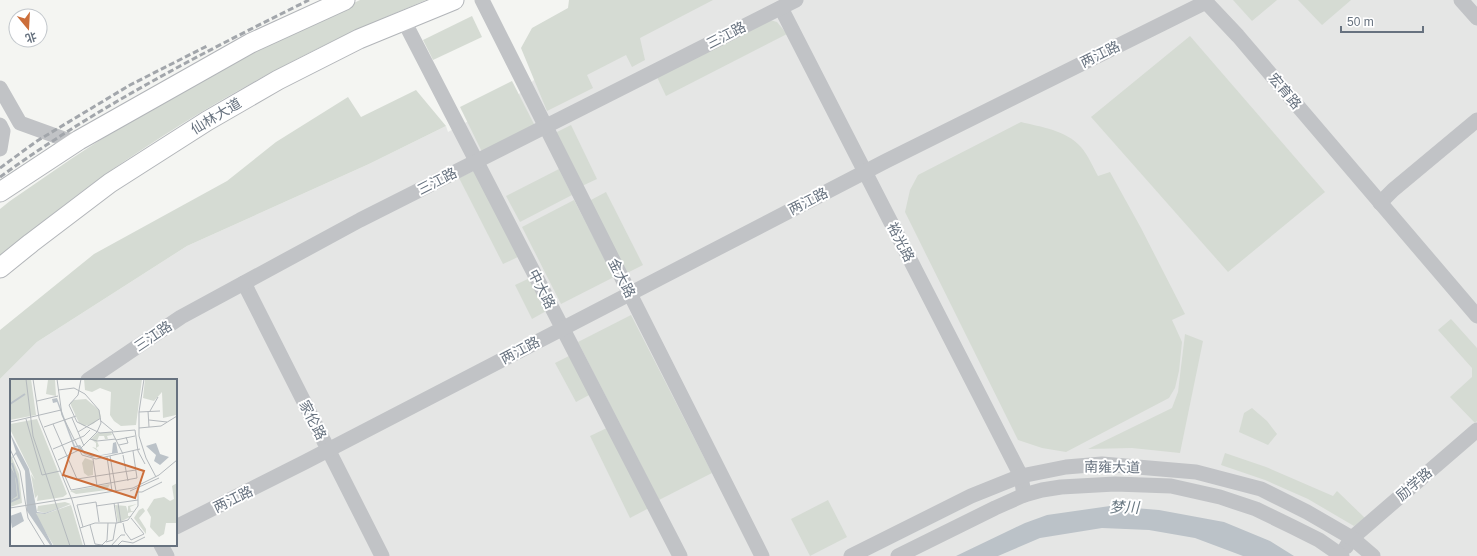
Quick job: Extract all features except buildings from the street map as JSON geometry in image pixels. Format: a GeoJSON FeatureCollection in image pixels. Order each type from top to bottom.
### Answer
{"type":"FeatureCollection","features":[{"type":"Feature","properties":{"kind":"main road"},"geometry":{"type":"LineString","coordinates":[[0,192],[79,140],[251,43],[345,0]]}},
{"type":"Feature","properties":{"kind":"main road","name":"仙林大道"},"geometry":{"type":"LineString","coordinates":[[0,268],[110,183],[207,121],[278,80],[359,39],[454,0]]}},
{"type":"Feature","properties":{"kind":"street","name":"金大路"},"geometry":{"type":"LineString","coordinates":[[482,0],[762,556]]}},
{"type":"Feature","properties":{"kind":"street","name":"三江路"},"geometry":{"type":"LineString","coordinates":[[89,379],[181,317],[360,220],[796,0]]}},
{"type":"Feature","properties":{"kind":"street"},"geometry":{"type":"LineString","coordinates":[[1462,0],[1477,18]]}},
{"type":"Feature","properties":{"kind":"street","name":"两江路"},"geometry":{"type":"LineString","coordinates":[[177,526],[328,450],[864,172],[1206,2]]}},
{"type":"Feature","properties":{"kind":"street","name":"宏育路"},"geometry":{"type":"LineString","coordinates":[[1206,2],[1238,36],[1477,316]]}},
{"type":"Feature","properties":{"kind":"street","name":"裕光路"},"geometry":{"type":"LineString","coordinates":[[781,8],[1020,476],[1024,495]]}},
{"type":"Feature","properties":{"kind":"street","name":"中大路"},"geometry":{"type":"LineString","coordinates":[[404,21],[680,556]]}},
{"type":"Feature","properties":{"kind":"street"},"geometry":{"type":"LineString","coordinates":[[0,88],[20,123],[67,140],[79,140]]}},
{"type":"Feature","properties":{"kind":"street"},"geometry":{"type":"LineString","coordinates":[[1380,203],[1393,190],[1477,120]]}},
{"type":"Feature","properties":{"kind":"street"},"geometry":{"type":"LineString","coordinates":[[0,125],[4,131],[1,144]]}},
{"type":"Feature","properties":{"kind":"street","name":"家伦路"},"geometry":{"type":"LineString","coordinates":[[244,283],[382,556]]}},
{"type":"Feature","properties":{"kind":"street","name":"励学路"},"geometry":{"type":"LineString","coordinates":[[1341,556],[1352,538],[1477,430]]}},
{"type":"Feature","properties":{"kind":"street","name":"南雍大道"},"geometry":{"type":"LineString","coordinates":[[851,556],[971,496],[1020,476],[1066,467],[1102,464],[1196,472],[1261,489],[1307,512],[1352,538],[1373,556]]}},
{"type":"Feature","properties":{"kind":"street"},"geometry":{"type":"LineString","coordinates":[[1193,490],[1196,472]]}},
{"type":"Feature","properties":{"kind":"street","name":"南雍大道"},"geometry":{"type":"LineString","coordinates":[[898,556],[1024,495],[1061,487],[1115,484],[1171,486],[1220,497],[1256,510],[1318,540],[1341,556]]}},
{"type":"Feature","properties":{"kind":"street"},"geometry":{"type":"LineString","coordinates":[[162,546],[167,556]]}},
{"type":"Feature","properties":{"kind":"shaded area"},"geometry":{"type":"Polygon","coordinates":[[[360,0],[426,0],[314,50],[256,80],[192,117],[110,171],[0,256],[0,209],[10,201],[120,127],[259,49],[360,0]]]}},
{"type":"Feature","properties":{"kind":"shaded area"},"geometry":{"type":"Polygon","coordinates":[[[569,0],[713,0],[640,38],[645,60],[632,67],[626,55],[587,75],[593,88],[547,111],[521,48],[532,28],[568,8],[569,0]]]}},
{"type":"Feature","properties":{"kind":"shaded area"},"geometry":{"type":"Polygon","coordinates":[[[696,0],[1477,0],[1477,556],[0,556],[0,379],[37,342],[187,246],[369,164],[446,126],[448,132],[519,94],[534,80],[696,0]]]}},
{"type":"Feature","properties":{"kind":"shaded area"},"geometry":{"type":"Polygon","coordinates":[[[1233,0],[1277,0],[1252,21],[1233,0]]]}},
{"type":"Feature","properties":{"kind":"shaded area"},"geometry":{"type":"Polygon","coordinates":[[[1298,0],[1351,0],[1322,25],[1298,0]]]}},
{"type":"Feature","properties":{"kind":"shaded area"},"geometry":{"type":"Polygon","coordinates":[[[472,16],[482,37],[433,60],[423,40],[472,16]]]}},
{"type":"Feature","properties":{"kind":"shaded area"},"geometry":{"type":"Polygon","coordinates":[[[770,20],[777,22],[787,34],[666,96],[657,77],[770,20]]]}},
{"type":"Feature","properties":{"kind":"shaded area"},"geometry":{"type":"Polygon","coordinates":[[[1190,36],[1325,192],[1228,272],[1091,117],[1190,36]]]}},
{"type":"Feature","properties":{"kind":"shaded area"},"geometry":{"type":"Polygon","coordinates":[[[512,81],[535,126],[482,152],[460,107],[512,81]]]}},
{"type":"Feature","properties":{"kind":"shaded area"},"geometry":{"type":"Polygon","coordinates":[[[416,90],[446,126],[369,164],[187,246],[37,342],[0,379],[0,330],[94,254],[227,181],[276,142],[348,97],[361,117],[416,90]]]}},
{"type":"Feature","properties":{"kind":"shaded area"},"geometry":{"type":"Polygon","coordinates":[[[1021,122],[1061,133],[1075,141],[1084,150],[1098,176],[1110,172],[1141,228],[1185,314],[1172,320],[1182,342],[1179,371],[1175,388],[1169,398],[1066,452],[1042,448],[1018,440],[905,212],[910,190],[918,175],[1021,122]]]}},
{"type":"Feature","properties":{"kind":"shaded area"},"geometry":{"type":"Polygon","coordinates":[[[571,125],[597,179],[582,186],[555,133],[571,125]]]}},
{"type":"Feature","properties":{"kind":"shaded area"},"geometry":{"type":"Polygon","coordinates":[[[559,169],[572,195],[520,222],[506,196],[559,169]]]}},
{"type":"Feature","properties":{"kind":"shaded area"},"geometry":{"type":"Polygon","coordinates":[[[476,170],[520,256],[503,264],[459,178],[476,170]]]}},
{"type":"Feature","properties":{"kind":"shaded area"},"geometry":{"type":"Polygon","coordinates":[[[606,192],[643,265],[627,273],[589,201],[606,192]]]}},
{"type":"Feature","properties":{"kind":"shaded area"},"geometry":{"type":"Polygon","coordinates":[[[574,200],[614,277],[561,304],[522,227],[574,200]]]}},
{"type":"Feature","properties":{"kind":"shaded area"},"geometry":{"type":"Polygon","coordinates":[[[532,277],[548,310],[532,319],[515,285],[532,277]]]}},
{"type":"Feature","properties":{"kind":"shaded area"},"geometry":{"type":"Polygon","coordinates":[[[631,315],[712,473],[659,500],[578,342],[631,315]]]}},
{"type":"Feature","properties":{"kind":"shaded area"},"geometry":{"type":"Polygon","coordinates":[[[1451,319],[1477,348],[1477,421],[1475,423],[1450,397],[1472,377],[1472,368],[1438,330],[1451,319]]]}},
{"type":"Feature","properties":{"kind":"shaded area"},"geometry":{"type":"Polygon","coordinates":[[[1185,334],[1203,341],[1180,453],[1132,448],[1088,449],[1172,408],[1178,392],[1185,334]]]}},
{"type":"Feature","properties":{"kind":"shaded area"},"geometry":{"type":"Polygon","coordinates":[[[571,355],[591,394],[576,402],[555,363],[571,355]]]}},
{"type":"Feature","properties":{"kind":"shaded area"},"geometry":{"type":"Polygon","coordinates":[[[1252,408],[1267,421],[1277,434],[1268,445],[1239,432],[1244,413],[1252,408]]]}},
{"type":"Feature","properties":{"kind":"shaded area"},"geometry":{"type":"Polygon","coordinates":[[[609,427],[649,508],[630,518],[590,436],[609,427]]]}},
{"type":"Feature","properties":{"kind":"shaded area"},"geometry":{"type":"Polygon","coordinates":[[[1225,453],[1266,467],[1333,496],[1337,491],[1365,518],[1354,526],[1308,499],[1265,480],[1221,465],[1225,453]]]}},
{"type":"Feature","properties":{"kind":"shaded area"},"geometry":{"type":"Polygon","coordinates":[[[828,500],[847,537],[810,556],[791,519],[828,500]]]}},
{"type":"Feature","properties":{"kind":"shaded area"},"geometry":{"type":"Polygon","coordinates":[[[1110,506],[1159,510],[1224,522],[1270,541],[1294,556],[1243,556],[1195,538],[1149,530],[1102,528],[1040,538],[998,556],[956,556],[1025,523],[1047,515],[1110,506]]]}},
{"type":"Feature","properties":{"kind":"railway"},"geometry":{"type":"LineString","coordinates":[[0,177],[37,151],[112,104],[229,40],[309,0]]}},
{"type":"Feature","properties":{"kind":"railway"},"geometry":{"type":"LineString","coordinates":[[0,168],[37,141],[130,85],[207,46]]}},
{"type":"Feature","properties":{"kind":"water label","name":"梦川"},"geometry":{"type":"Point","coordinates":[1124,507]}}]}
